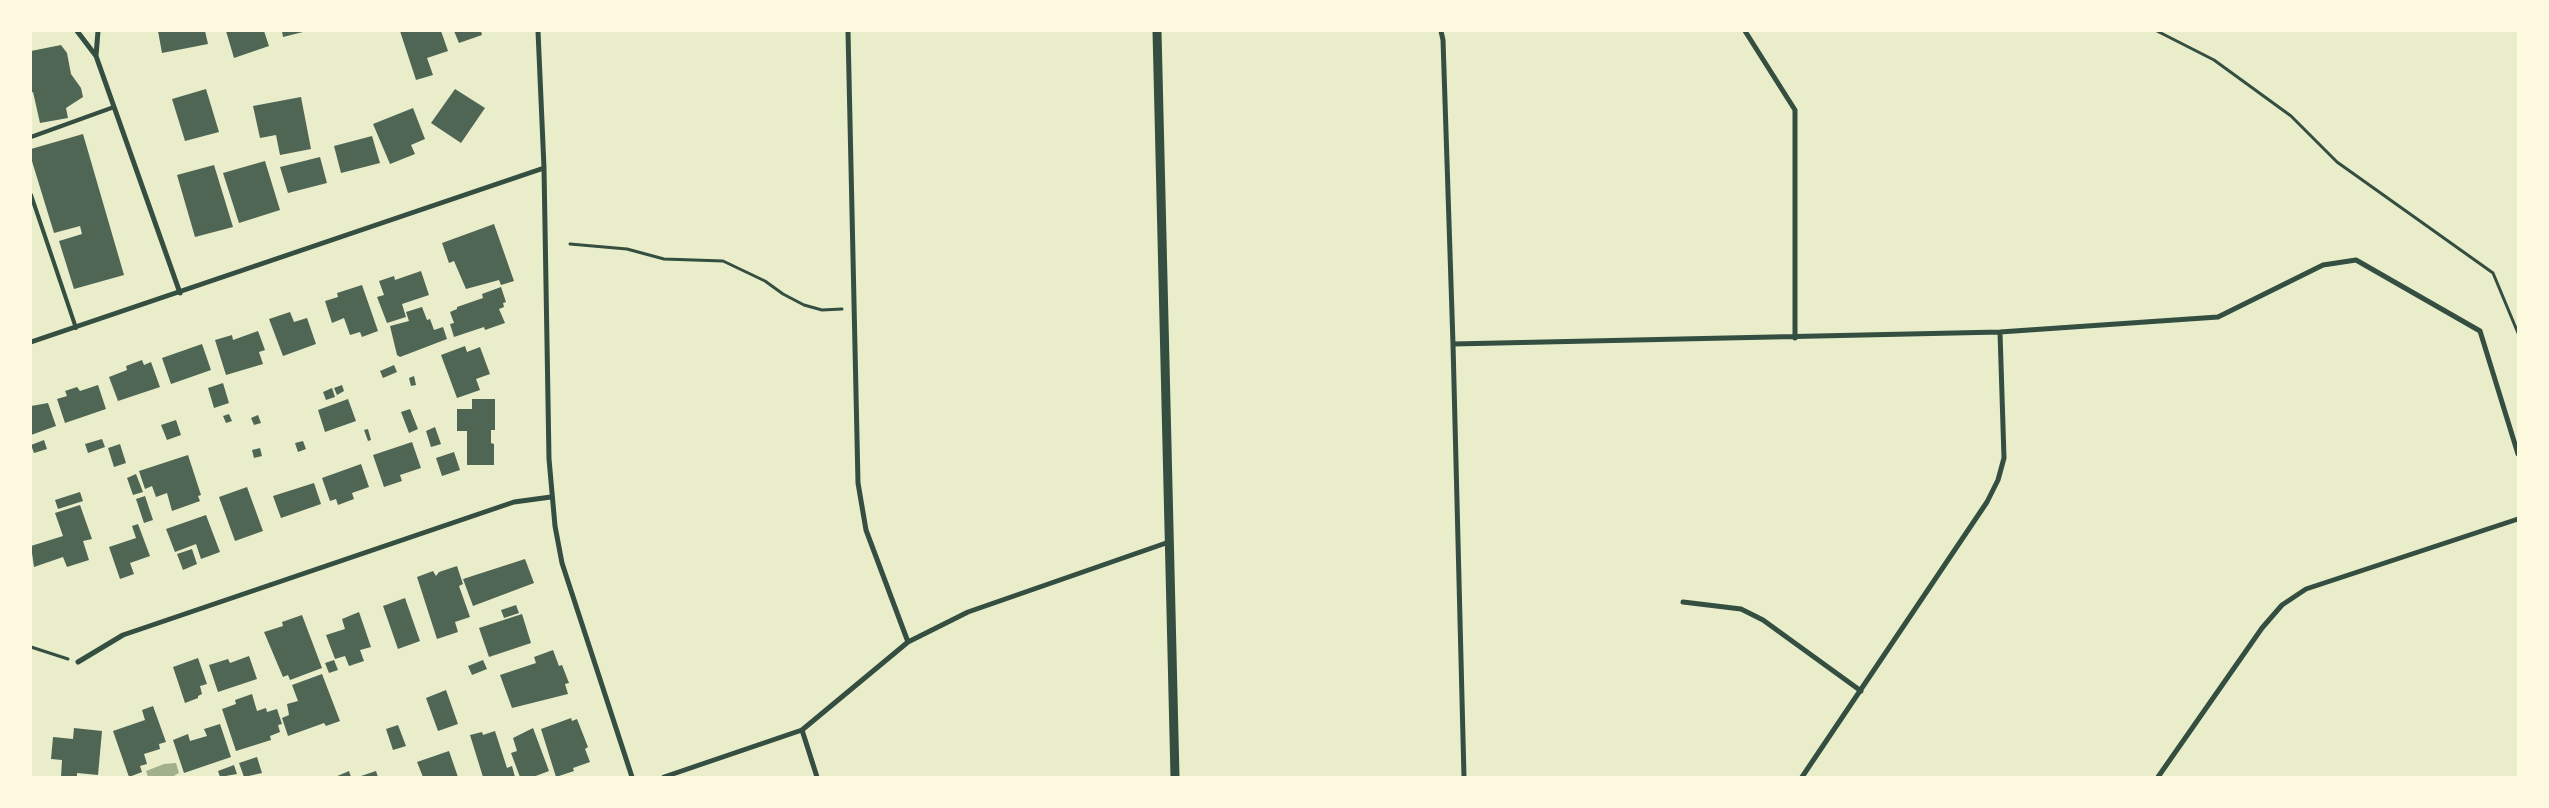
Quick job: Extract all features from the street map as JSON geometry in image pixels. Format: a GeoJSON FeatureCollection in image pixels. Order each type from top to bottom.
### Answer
{"type":"FeatureCollection","features":[{"type":"Feature","properties":{"kind":"street"},"geometry":{"type":"LineString","coordinates":[[77,31],[96,56],[180,293]]}},
{"type":"Feature","properties":{"kind":"street"},"geometry":{"type":"LineString","coordinates":[[96,56],[98,31]]}},
{"type":"Feature","properties":{"kind":"street"},"geometry":{"type":"LineString","coordinates":[[538,31],[544,168],[554,526],[563,566],[632,777]]}},
{"type":"Feature","properties":{"kind":"street"},"geometry":{"type":"LineString","coordinates":[[848,31],[858,483],[866,530],[908,642]]}},
{"type":"Feature","properties":{"kind":"street"},"geometry":{"type":"LineString","coordinates":[[1157,31],[1175,777]]}},
{"type":"Feature","properties":{"kind":"street"},"geometry":{"type":"LineString","coordinates":[[1440,31],[1443,40],[1453,344],[1464,777]]}},
{"type":"Feature","properties":{"kind":"street"},"geometry":{"type":"LineString","coordinates":[[1745,31],[1795,110],[1795,338]]}},
{"type":"Feature","properties":{"kind":"street"},"geometry":{"type":"LineString","coordinates":[[31,342],[544,168]]}},
{"type":"Feature","properties":{"kind":"street"},"geometry":{"type":"LineString","coordinates":[[1453,344],[1795,338],[2000,332],[2218,316],[2323,266],[2356,260],[2480,331],[2518,454]]}},
{"type":"Feature","properties":{"kind":"street"},"geometry":{"type":"LineString","coordinates":[[1802,777],[1987,502],[1998,480],[2004,458],[2000,332]]}},
{"type":"Feature","properties":{"kind":"street"},"geometry":{"type":"LineString","coordinates":[[78,662],[123,635],[514,502],[552,497]]}},
{"type":"Feature","properties":{"kind":"street"},"geometry":{"type":"LineString","coordinates":[[2158,777],[2262,628],[2282,605],[2306,589],[2518,519]]}},
{"type":"Feature","properties":{"kind":"street"},"geometry":{"type":"LineString","coordinates":[[664,777],[802,730],[908,642],[968,612],[1169,542]]}},
{"type":"Feature","properties":{"kind":"street"},"geometry":{"type":"LineString","coordinates":[[1683,602],[1741,609],[1763,620],[1861,691]]}},
{"type":"Feature","properties":{"kind":"street"},"geometry":{"type":"LineString","coordinates":[[802,730],[817,777]]}},
{"type":"Feature","properties":{"kind":"lane"},"geometry":{"type":"LineString","coordinates":[[31,137],[114,107]]}},
{"type":"Feature","properties":{"kind":"lane"},"geometry":{"type":"LineString","coordinates":[[31,195],[76,328]]}},
{"type":"Feature","properties":{"kind":"path"},"geometry":{"type":"LineString","coordinates":[[2157,31],[2214,60],[2245,82],[2291,116],[2338,162],[2493,273],[2518,333]]}},
{"type":"Feature","properties":{"kind":"path"},"geometry":{"type":"LineString","coordinates":[[570,244],[627,249],[664,259],[723,261],[765,281],[783,294],[804,305],[822,310],[853,309]]}},
{"type":"Feature","properties":{"kind":"path"},"geometry":{"type":"LineString","coordinates":[[31,647],[78,662]]}},
{"type":"Feature","properties":{"kind":"shaded area"},"geometry":{"type":"Polygon","coordinates":[[[176,763],[179,773],[172,777],[148,777],[146,771],[164,764],[176,763]]]}},
{"type":"Feature","properties":{"kind":"building"},"geometry":{"type":"Polygon","coordinates":[[[158,31],[205,31],[208,44],[162,53],[158,31]]]}},
{"type":"Feature","properties":{"kind":"building"},"geometry":{"type":"Polygon","coordinates":[[[226,31],[264,31],[269,46],[234,58],[226,31]]]}},
{"type":"Feature","properties":{"kind":"building"},"geometry":{"type":"Polygon","coordinates":[[[282,31],[303,31],[303,32],[283,37],[282,31]]]}},
{"type":"Feature","properties":{"kind":"building"},"geometry":{"type":"Polygon","coordinates":[[[400,31],[441,31],[448,51],[427,58],[433,75],[416,80],[400,31]]]}},
{"type":"Feature","properties":{"kind":"building"},"geometry":{"type":"Polygon","coordinates":[[[454,31],[481,31],[482,35],[459,43],[454,31]]]}},
{"type":"Feature","properties":{"kind":"building"},"geometry":{"type":"Polygon","coordinates":[[[61,45],[67,53],[71,74],[81,88],[83,97],[66,108],[68,118],[40,123],[33,92],[31,93],[31,51],[61,45]]]}},
{"type":"Feature","properties":{"kind":"building"},"geometry":{"type":"Polygon","coordinates":[[[206,89],[219,132],[185,141],[172,99],[206,89]]]}},
{"type":"Feature","properties":{"kind":"building"},"geometry":{"type":"Polygon","coordinates":[[[455,89],[485,108],[461,143],[431,123],[455,89]]]}},
{"type":"Feature","properties":{"kind":"building"},"geometry":{"type":"Polygon","coordinates":[[[301,97],[311,149],[280,155],[276,135],[260,138],[253,106],[301,97]]]}},
{"type":"Feature","properties":{"kind":"building"},"geometry":{"type":"Polygon","coordinates":[[[413,108],[425,139],[411,145],[415,154],[390,164],[373,124],[413,108]]]}},
{"type":"Feature","properties":{"kind":"building"},"geometry":{"type":"Polygon","coordinates":[[[83,134],[124,275],[74,289],[59,241],[82,234],[80,226],[54,233],[31,158],[31,149],[83,134]]]}},
{"type":"Feature","properties":{"kind":"building"},"geometry":{"type":"Polygon","coordinates":[[[372,136],[380,163],[341,173],[334,146],[372,136]]]}},
{"type":"Feature","properties":{"kind":"building"},"geometry":{"type":"Polygon","coordinates":[[[320,157],[327,183],[288,193],[280,167],[320,157]]]}},
{"type":"Feature","properties":{"kind":"building"},"geometry":{"type":"Polygon","coordinates":[[[265,161],[280,210],[239,223],[223,173],[265,161]]]}},
{"type":"Feature","properties":{"kind":"building"},"geometry":{"type":"Polygon","coordinates":[[[214,165],[233,227],[195,237],[177,175],[214,165]]]}},
{"type":"Feature","properties":{"kind":"building"},"geometry":{"type":"Polygon","coordinates":[[[494,224],[514,281],[501,285],[499,280],[466,289],[454,261],[449,263],[442,243],[494,224]]]}},
{"type":"Feature","properties":{"kind":"building"},"geometry":{"type":"Polygon","coordinates":[[[421,271],[429,295],[402,304],[406,317],[387,323],[377,297],[384,295],[379,281],[394,276],[395,280],[421,271]]]}},
{"type":"Feature","properties":{"kind":"building"},"geometry":{"type":"Polygon","coordinates":[[[362,285],[378,331],[362,337],[360,332],[350,335],[344,318],[332,323],[325,301],[338,297],[337,293],[362,285]]]}},
{"type":"Feature","properties":{"kind":"building"},"geometry":{"type":"Polygon","coordinates":[[[501,287],[506,302],[503,303],[504,307],[499,309],[505,323],[485,330],[484,327],[454,337],[450,324],[454,323],[450,312],[457,309],[457,307],[483,298],[482,294],[501,287]]]}},
{"type":"Feature","properties":{"kind":"building"},"geometry":{"type":"Polygon","coordinates":[[[422,307],[427,320],[430,319],[434,330],[443,327],[447,339],[400,357],[397,355],[390,326],[409,321],[406,312],[422,307]]]}},
{"type":"Feature","properties":{"kind":"building"},"geometry":{"type":"Polygon","coordinates":[[[290,312],[294,322],[307,318],[316,344],[283,356],[269,319],[290,312]]]}},
{"type":"Feature","properties":{"kind":"building"},"geometry":{"type":"Polygon","coordinates":[[[258,331],[265,350],[259,352],[263,364],[226,375],[215,340],[232,335],[233,340],[258,331]]]}},
{"type":"Feature","properties":{"kind":"building"},"geometry":{"type":"Polygon","coordinates":[[[202,344],[211,370],[171,384],[162,358],[202,344]]]}},
{"type":"Feature","properties":{"kind":"building"},"geometry":{"type":"Polygon","coordinates":[[[465,346],[467,352],[480,347],[490,374],[476,379],[480,390],[457,398],[441,355],[465,346]]]}},
{"type":"Feature","properties":{"kind":"building"},"geometry":{"type":"Polygon","coordinates":[[[142,360],[144,365],[151,362],[160,387],[118,401],[109,377],[127,370],[126,366],[142,360]]]}},
{"type":"Feature","properties":{"kind":"building"},"geometry":{"type":"Polygon","coordinates":[[[394,365],[397,372],[383,378],[380,371],[394,365]]]}},
{"type":"Feature","properties":{"kind":"building"},"geometry":{"type":"Polygon","coordinates":[[[414,376],[416,385],[411,386],[409,378],[414,376]]]}},
{"type":"Feature","properties":{"kind":"building"},"geometry":{"type":"Polygon","coordinates":[[[223,383],[229,403],[214,408],[208,388],[223,383]]]}},
{"type":"Feature","properties":{"kind":"building"},"geometry":{"type":"Polygon","coordinates":[[[98,385],[106,409],[65,423],[57,399],[67,396],[65,391],[77,387],[80,391],[98,385]]]}},
{"type":"Feature","properties":{"kind":"building"},"geometry":{"type":"Polygon","coordinates":[[[342,385],[344,391],[337,395],[334,388],[342,385]]]}},
{"type":"Feature","properties":{"kind":"building"},"geometry":{"type":"Polygon","coordinates":[[[332,388],[335,397],[326,400],[323,392],[332,388]]]}},
{"type":"Feature","properties":{"kind":"building"},"geometry":{"type":"Polygon","coordinates":[[[348,399],[356,421],[325,432],[318,410],[348,399]]]}},
{"type":"Feature","properties":{"kind":"building"},"geometry":{"type":"Polygon","coordinates":[[[472,399],[495,399],[495,430],[491,430],[491,443],[494,444],[494,465],[467,465],[467,431],[457,431],[457,409],[472,409],[472,399]]]}},
{"type":"Feature","properties":{"kind":"building"},"geometry":{"type":"Polygon","coordinates":[[[48,403],[56,426],[31,435],[31,406],[48,403]]]}},
{"type":"Feature","properties":{"kind":"building"},"geometry":{"type":"Polygon","coordinates":[[[410,409],[418,429],[409,433],[401,412],[410,409]]]}},
{"type":"Feature","properties":{"kind":"building"},"geometry":{"type":"Polygon","coordinates":[[[229,414],[232,421],[226,423],[223,416],[229,414]]]}},
{"type":"Feature","properties":{"kind":"building"},"geometry":{"type":"Polygon","coordinates":[[[258,415],[261,423],[254,425],[251,418],[258,415]]]}},
{"type":"Feature","properties":{"kind":"building"},"geometry":{"type":"Polygon","coordinates":[[[176,420],[181,435],[167,440],[161,425],[176,420]]]}},
{"type":"Feature","properties":{"kind":"building"},"geometry":{"type":"Polygon","coordinates":[[[435,427],[441,444],[431,447],[426,431],[435,427]]]}},
{"type":"Feature","properties":{"kind":"building"},"geometry":{"type":"Polygon","coordinates":[[[368,429],[371,440],[368,441],[364,430],[368,429]]]}},
{"type":"Feature","properties":{"kind":"building"},"geometry":{"type":"Polygon","coordinates":[[[102,439],[105,447],[88,453],[85,444],[102,439]]]}},
{"type":"Feature","properties":{"kind":"building"},"geometry":{"type":"Polygon","coordinates":[[[44,440],[47,449],[34,453],[31,445],[44,440]]]}},
{"type":"Feature","properties":{"kind":"building"},"geometry":{"type":"Polygon","coordinates":[[[303,441],[306,449],[298,452],[295,443],[303,441]]]}},
{"type":"Feature","properties":{"kind":"building"},"geometry":{"type":"Polygon","coordinates":[[[412,442],[421,468],[400,475],[402,481],[384,487],[373,455],[412,442]]]}},
{"type":"Feature","properties":{"kind":"building"},"geometry":{"type":"Polygon","coordinates":[[[120,444],[126,463],[114,467],[108,448],[120,444]]]}},
{"type":"Feature","properties":{"kind":"building"},"geometry":{"type":"Polygon","coordinates":[[[260,448],[262,456],[254,458],[252,450],[260,448]]]}},
{"type":"Feature","properties":{"kind":"building"},"geometry":{"type":"Polygon","coordinates":[[[454,452],[460,470],[442,476],[436,458],[454,452]]]}},
{"type":"Feature","properties":{"kind":"building"},"geometry":{"type":"Polygon","coordinates":[[[188,455],[201,495],[198,496],[200,501],[172,511],[167,493],[156,497],[152,486],[145,489],[139,471],[188,455]]]}},
{"type":"Feature","properties":{"kind":"building"},"geometry":{"type":"Polygon","coordinates":[[[361,464],[369,487],[352,493],[354,499],[338,505],[336,499],[330,501],[322,478],[361,464]]]}},
{"type":"Feature","properties":{"kind":"building"},"geometry":{"type":"Polygon","coordinates":[[[136,474],[143,492],[133,495],[127,478],[136,474]]]}},
{"type":"Feature","properties":{"kind":"building"},"geometry":{"type":"Polygon","coordinates":[[[314,483],[321,504],[281,518],[273,496],[314,483]]]}},
{"type":"Feature","properties":{"kind":"building"},"geometry":{"type":"Polygon","coordinates":[[[247,487],[263,531],[235,541],[219,497],[247,487]]]}},
{"type":"Feature","properties":{"kind":"building"},"geometry":{"type":"Polygon","coordinates":[[[80,492],[83,501],[58,509],[55,500],[80,492]]]}},
{"type":"Feature","properties":{"kind":"building"},"geometry":{"type":"Polygon","coordinates":[[[145,496],[153,520],[144,523],[136,499],[145,496]]]}},
{"type":"Feature","properties":{"kind":"building"},"geometry":{"type":"Polygon","coordinates":[[[80,505],[92,539],[83,541],[89,560],[67,567],[63,557],[34,567],[31,546],[63,536],[55,513],[80,505]]]}},
{"type":"Feature","properties":{"kind":"building"},"geometry":{"type":"Polygon","coordinates":[[[206,515],[220,552],[201,559],[196,544],[175,552],[166,529],[206,515]]]}},
{"type":"Feature","properties":{"kind":"building"},"geometry":{"type":"Polygon","coordinates":[[[138,524],[150,556],[130,563],[134,574],[120,579],[109,547],[136,538],[132,526],[138,524]]]}},
{"type":"Feature","properties":{"kind":"building"},"geometry":{"type":"Polygon","coordinates":[[[192,549],[197,564],[183,570],[177,554],[192,549]]]}},
{"type":"Feature","properties":{"kind":"building"},"geometry":{"type":"Polygon","coordinates":[[[525,559],[534,583],[473,606],[463,579],[525,559]]]}},
{"type":"Feature","properties":{"kind":"building"},"geometry":{"type":"Polygon","coordinates":[[[457,566],[463,584],[459,586],[470,617],[455,622],[458,632],[437,639],[417,577],[433,571],[436,576],[439,572],[457,566]]]}},
{"type":"Feature","properties":{"kind":"building"},"geometry":{"type":"Polygon","coordinates":[[[405,598],[420,641],[398,649],[383,606],[405,598]]]}},
{"type":"Feature","properties":{"kind":"building"},"geometry":{"type":"Polygon","coordinates":[[[516,605],[519,613],[504,618],[501,610],[516,605]]]}},
{"type":"Feature","properties":{"kind":"building"},"geometry":{"type":"Polygon","coordinates":[[[359,612],[371,647],[360,650],[364,661],[349,666],[345,656],[335,659],[326,635],[345,629],[342,619],[359,612]]]}},
{"type":"Feature","properties":{"kind":"building"},"geometry":{"type":"Polygon","coordinates":[[[522,614],[531,643],[489,657],[479,628],[522,614]]]}},
{"type":"Feature","properties":{"kind":"building"},"geometry":{"type":"Polygon","coordinates":[[[302,615],[322,668],[290,680],[288,675],[283,677],[264,632],[283,626],[282,622],[302,615]]]}},
{"type":"Feature","properties":{"kind":"building"},"geometry":{"type":"Polygon","coordinates":[[[553,650],[559,666],[562,665],[569,683],[565,684],[568,694],[512,708],[500,675],[536,663],[534,657],[553,650]]]}},
{"type":"Feature","properties":{"kind":"building"},"geometry":{"type":"Polygon","coordinates":[[[249,656],[257,679],[218,692],[209,665],[228,659],[230,663],[249,656]]]}},
{"type":"Feature","properties":{"kind":"building"},"geometry":{"type":"Polygon","coordinates":[[[198,658],[207,684],[200,686],[202,694],[198,698],[185,703],[173,667],[198,658]]]}},
{"type":"Feature","properties":{"kind":"building"},"geometry":{"type":"Polygon","coordinates":[[[334,660],[338,670],[329,673],[325,663],[334,660]]]}},
{"type":"Feature","properties":{"kind":"building"},"geometry":{"type":"Polygon","coordinates":[[[483,660],[487,669],[472,675],[468,666],[483,660]]]}},
{"type":"Feature","properties":{"kind":"building"},"geometry":{"type":"Polygon","coordinates":[[[322,674],[340,721],[326,726],[324,723],[288,736],[282,718],[289,715],[287,704],[298,701],[292,685],[322,674]]]}},
{"type":"Feature","properties":{"kind":"building"},"geometry":{"type":"Polygon","coordinates":[[[446,690],[458,724],[438,731],[426,698],[446,690]]]}},
{"type":"Feature","properties":{"kind":"building"},"geometry":{"type":"Polygon","coordinates":[[[252,694],[257,711],[266,708],[267,712],[277,709],[282,724],[278,725],[280,732],[270,736],[271,740],[236,751],[222,709],[236,704],[235,700],[252,694]]]}},
{"type":"Feature","properties":{"kind":"building"},"geometry":{"type":"Polygon","coordinates":[[[153,706],[166,742],[159,744],[160,749],[144,754],[147,764],[140,766],[142,772],[129,777],[113,731],[145,720],[142,710],[153,706]]]}},
{"type":"Feature","properties":{"kind":"building"},"geometry":{"type":"Polygon","coordinates":[[[571,718],[572,721],[577,719],[588,747],[585,749],[590,762],[573,768],[574,771],[556,777],[541,729],[571,718]]]}},
{"type":"Feature","properties":{"kind":"building"},"geometry":{"type":"Polygon","coordinates":[[[220,724],[231,757],[184,773],[173,740],[188,734],[190,741],[207,736],[204,729],[220,724]]]}},
{"type":"Feature","properties":{"kind":"building"},"geometry":{"type":"Polygon","coordinates":[[[398,725],[406,746],[393,750],[386,729],[398,725]]]}},
{"type":"Feature","properties":{"kind":"building"},"geometry":{"type":"Polygon","coordinates":[[[74,728],[102,731],[98,775],[77,773],[77,777],[61,777],[62,760],[51,759],[53,737],[73,739],[74,728]]]}},
{"type":"Feature","properties":{"kind":"building"},"geometry":{"type":"Polygon","coordinates":[[[533,728],[549,771],[533,777],[520,777],[511,753],[517,751],[513,738],[533,728]]]}},
{"type":"Feature","properties":{"kind":"building"},"geometry":{"type":"Polygon","coordinates":[[[495,731],[507,768],[512,766],[515,777],[483,777],[470,735],[482,732],[483,735],[495,731]]]}},
{"type":"Feature","properties":{"kind":"building"},"geometry":{"type":"Polygon","coordinates":[[[449,751],[458,777],[423,777],[417,762],[449,751]]]}},
{"type":"Feature","properties":{"kind":"building"},"geometry":{"type":"Polygon","coordinates":[[[257,757],[262,773],[244,777],[239,763],[257,757]]]}},
{"type":"Feature","properties":{"kind":"building"},"geometry":{"type":"Polygon","coordinates":[[[234,765],[237,774],[220,777],[218,771],[234,765]]]}},
{"type":"Feature","properties":{"kind":"building"},"geometry":{"type":"Polygon","coordinates":[[[349,771],[351,777],[335,777],[349,771]]]}},
{"type":"Feature","properties":{"kind":"building"},"geometry":{"type":"Polygon","coordinates":[[[376,771],[378,777],[361,777],[361,776],[376,771]]]}}]}
